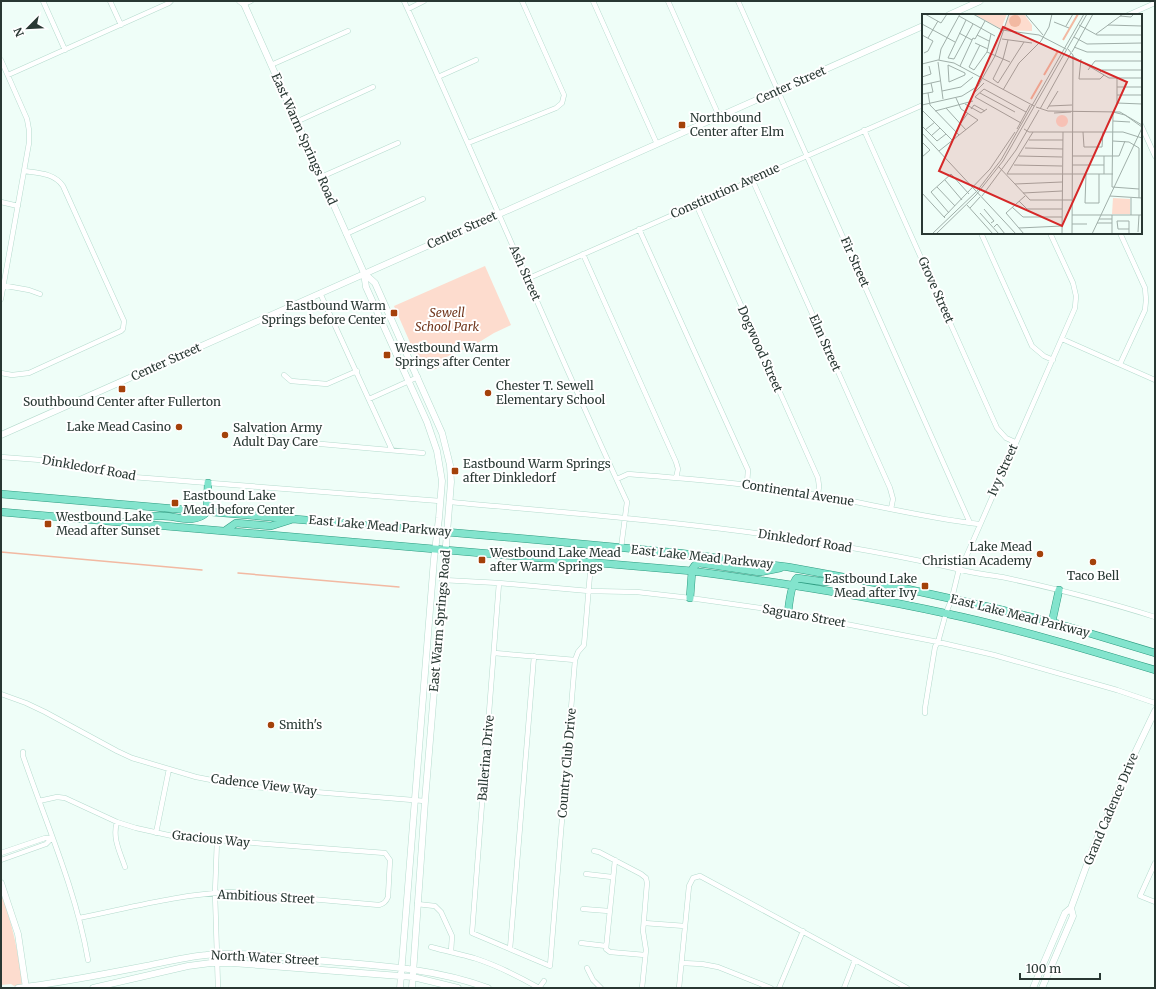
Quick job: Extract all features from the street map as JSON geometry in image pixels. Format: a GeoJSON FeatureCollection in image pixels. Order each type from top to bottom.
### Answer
{"type":"FeatureCollection","features":[{"type":"Feature","properties":{"kind":"main road"},"geometry":{"type":"LineString","coordinates":[[952,14],[980,1]]}},
{"type":"Feature","properties":{"kind":"main road","name":"East Warm Springs Road"},"geometry":{"type":"LineString","coordinates":[[243,2],[364,273],[366,287],[430,429],[437,451],[442,481],[414,800],[400,988]]}},
{"type":"Feature","properties":{"kind":"main road","name":"Center Street"},"geometry":{"type":"LineString","coordinates":[[1,434],[922,26]]}},
{"type":"Feature","properties":{"kind":"main road","name":"East Warm Springs Road"},"geometry":{"type":"LineString","coordinates":[[364,273],[375,283],[442,433],[447,449],[450,476],[446,549],[424,801],[412,988]]}},
{"type":"Feature","properties":{"kind":"main road"},"geometry":{"type":"LineString","coordinates":[[131,523],[157,516],[193,519],[201,518],[207,512],[208,483]]}},
{"type":"Feature","properties":{"kind":"main road","name":"East Lake Mead Parkway"},"geometry":{"type":"LineString","coordinates":[[1,494],[679,553],[788,567],[952,598],[1052,622],[1155,653]]}},
{"type":"Feature","properties":{"kind":"main road","name":"East Lake Mead Parkway"},"geometry":{"type":"LineString","coordinates":[[1,512],[226,530],[692,571],[793,584],[946,613],[1090,650],[1155,670]]}},
{"type":"Feature","properties":{"kind":"main road"},"geometry":{"type":"LineString","coordinates":[[226,530],[236,523],[271,526],[294,519]]}},
{"type":"Feature","properties":{"kind":"main road"},"geometry":{"type":"LineString","coordinates":[[690,598],[693,567],[699,564],[760,572],[788,567]]}},
{"type":"Feature","properties":{"kind":"main road"},"geometry":{"type":"LineString","coordinates":[[788,613],[793,584],[797,578],[825,582],[847,577]]}},
{"type":"Feature","properties":{"kind":"main road"},"geometry":{"type":"LineString","coordinates":[[1052,622],[1059,590]]}},
{"type":"Feature","properties":{"kind":"main road"},"geometry":{"type":"LineString","coordinates":[[422,706],[432,708]]}},
{"type":"Feature","properties":{"kind":"main road","name":"Grand Cadence Drive"},"geometry":{"type":"LineString","coordinates":[[1034,988],[1065,913],[1071,908],[1093,848],[1131,761],[1155,711]]}},
{"type":"Feature","properties":{"kind":"main road"},"geometry":{"type":"LineString","coordinates":[[1,883],[18,934],[26,988]]}},
{"type":"Feature","properties":{"kind":"main road","name":"Grand Cadence Drive"},"geometry":{"type":"LineString","coordinates":[[1042,988],[1073,916],[1071,908]]}},
{"type":"Feature","properties":{"kind":"main road","name":"North Water Street"},"geometry":{"type":"LineString","coordinates":[[18,988],[71,981],[189,957],[218,954],[249,955],[402,968],[441,974],[488,988]]}},
{"type":"Feature","properties":{"kind":"main road","name":"North Water Street"},"geometry":{"type":"LineString","coordinates":[[93,988],[188,966],[218,963],[413,977],[458,988]]}},
{"type":"Feature","properties":{"kind":"street"},"geometry":{"type":"LineString","coordinates":[[43,1],[65,50]]}},
{"type":"Feature","properties":{"kind":"street"},"geometry":{"type":"LineString","coordinates":[[110,1],[121,25]]}},
{"type":"Feature","properties":{"kind":"street"},"geometry":{"type":"LineString","coordinates":[[8,75],[169,4],[171,1]]}},
{"type":"Feature","properties":{"kind":"street"},"geometry":{"type":"LineString","coordinates":[[243,2],[251,1]]}},
{"type":"Feature","properties":{"kind":"street","name":"Ash Street"},"geometry":{"type":"LineString","coordinates":[[404,1],[627,502],[621,548]]}},
{"type":"Feature","properties":{"kind":"street"},"geometry":{"type":"LineString","coordinates":[[408,9],[424,1]]}},
{"type":"Feature","properties":{"kind":"street"},"geometry":{"type":"LineString","coordinates":[[468,144],[556,108],[562,103],[564,95],[522,1]]}},
{"type":"Feature","properties":{"kind":"street"},"geometry":{"type":"LineString","coordinates":[[593,1],[657,144]]}},
{"type":"Feature","properties":{"kind":"street"},"geometry":{"type":"LineString","coordinates":[[668,1],[719,116]]}},
{"type":"Feature","properties":{"kind":"street","name":"Fir Street"},"geometry":{"type":"LineString","coordinates":[[738,1],[970,523]]}},
{"type":"Feature","properties":{"kind":"street"},"geometry":{"type":"LineString","coordinates":[[1130,14],[1155,3]]}},
{"type":"Feature","properties":{"kind":"street"},"geometry":{"type":"LineString","coordinates":[[271,65],[348,31]]}},
{"type":"Feature","properties":{"kind":"street"},"geometry":{"type":"LineString","coordinates":[[1,60],[27,120],[29,130],[29,143],[2,285],[1,299]]}},
{"type":"Feature","properties":{"kind":"street"},"geometry":{"type":"LineString","coordinates":[[438,77],[476,60]]}},
{"type":"Feature","properties":{"kind":"street"},"geometry":{"type":"LineString","coordinates":[[296,122],[373,87]]}},
{"type":"Feature","properties":{"kind":"street","name":"Constitution Avenue"},"geometry":{"type":"LineString","coordinates":[[528,279],[752,179],[922,105]]}},
{"type":"Feature","properties":{"kind":"street"},"geometry":{"type":"LineString","coordinates":[[1142,127],[1155,156]]}},
{"type":"Feature","properties":{"kind":"street","name":"Grove Street"},"geometry":{"type":"LineString","coordinates":[[864,130],[997,428],[1006,438],[1015,442]]}},
{"type":"Feature","properties":{"kind":"street"},"geometry":{"type":"LineString","coordinates":[[321,177],[398,143]]}},
{"type":"Feature","properties":{"kind":"street"},"geometry":{"type":"LineString","coordinates":[[1,373],[12,375],[29,373],[121,331],[124,321],[59,180],[47,174],[24,171]]}},
{"type":"Feature","properties":{"kind":"street","name":"Elm Street"},"geometry":{"type":"LineString","coordinates":[[752,179],[890,488],[893,499],[891,509]]}},
{"type":"Feature","properties":{"kind":"street"},"geometry":{"type":"LineString","coordinates":[[346,234],[423,199]]}},
{"type":"Feature","properties":{"kind":"street"},"geometry":{"type":"LineString","coordinates":[[1,202],[18,206]]}},
{"type":"Feature","properties":{"kind":"street","name":"Dogwood Street"},"geometry":{"type":"LineString","coordinates":[[696,204],[818,478],[818,495]]}},
{"type":"Feature","properties":{"kind":"street"},"geometry":{"type":"LineString","coordinates":[[639,229],[748,470],[747,484]]}},
{"type":"Feature","properties":{"kind":"street"},"geometry":{"type":"LineString","coordinates":[[981,234],[1032,346],[1040,354],[1053,360]]}},
{"type":"Feature","properties":{"kind":"street","name":"Ivy Street"},"geometry":{"type":"LineString","coordinates":[[926,713],[925,708],[935,647],[952,598],[959,569],[966,557],[979,524],[1075,308],[1076,296],[1073,283],[1050,234]]}},
{"type":"Feature","properties":{"kind":"street"},"geometry":{"type":"LineString","coordinates":[[1120,234],[1145,288],[1146,300],[1145,310],[1120,364]]}},
{"type":"Feature","properties":{"kind":"street"},"geometry":{"type":"LineString","coordinates":[[583,254],[676,462],[678,469],[676,478]]}},
{"type":"Feature","properties":{"kind":"street"},"geometry":{"type":"LineString","coordinates":[[2,285],[29,290],[40,294]]}},
{"type":"Feature","properties":{"kind":"street"},"geometry":{"type":"LineString","coordinates":[[320,293],[392,450]]}},
{"type":"Feature","properties":{"kind":"street"},"geometry":{"type":"LineString","coordinates":[[1062,339],[1155,380]]}},
{"type":"Feature","properties":{"kind":"street"},"geometry":{"type":"LineString","coordinates":[[284,375],[291,381],[327,384],[357,371]]}},
{"type":"Feature","properties":{"kind":"street"},"geometry":{"type":"LineString","coordinates":[[369,398],[418,377]]}},
{"type":"Feature","properties":{"kind":"street"},"geometry":{"type":"LineString","coordinates":[[268,434],[276,440],[423,453]]}},
{"type":"Feature","properties":{"kind":"street","name":"Dinkledorf Road"},"geometry":{"type":"LineString","coordinates":[[1,457],[54,461],[120,476],[440,502]]}},
{"type":"Feature","properties":{"kind":"street","name":"Continental Avenue"},"geometry":{"type":"LineString","coordinates":[[616,479],[628,474],[747,484],[818,495],[953,521],[979,524]]}},
{"type":"Feature","properties":{"kind":"street","name":"Dinkledorf Road"},"geometry":{"type":"LineString","coordinates":[[449,502],[625,518],[783,537],[928,562],[1059,590],[1155,617]]}},
{"type":"Feature","properties":{"kind":"street","name":"Country Club Drive"},"geometry":{"type":"LineString","coordinates":[[510,949],[550,966],[575,660],[578,652],[584,645],[591,562]]}},
{"type":"Feature","properties":{"kind":"street","name":"Saguaro Street"},"geometry":{"type":"LineString","coordinates":[[443,580],[499,583],[589,591],[637,592],[690,598],[788,613],[938,642],[1009,659],[1117,690],[1155,703]]}},
{"type":"Feature","properties":{"kind":"street","name":"Ballerina Drive"},"geometry":{"type":"LineString","coordinates":[[499,583],[472,932],[510,949]]}},
{"type":"Feature","properties":{"kind":"street"},"geometry":{"type":"LineString","coordinates":[[494,653],[575,660]]}},
{"type":"Feature","properties":{"kind":"street"},"geometry":{"type":"LineString","coordinates":[[510,949],[534,656]]}},
{"type":"Feature","properties":{"kind":"street","name":"Cadence View Way"},"geometry":{"type":"LineString","coordinates":[[1,694],[26,702],[117,752],[170,769],[221,782],[242,786],[424,801]]}},
{"type":"Feature","properties":{"kind":"street"},"geometry":{"type":"LineString","coordinates":[[23,752],[24,760],[40,801],[79,918],[88,960]]}},
{"type":"Feature","properties":{"kind":"street"},"geometry":{"type":"LineString","coordinates":[[156,832],[170,769]]}},
{"type":"Feature","properties":{"kind":"street","name":"Gracious Way"},"geometry":{"type":"LineString","coordinates":[[40,801],[56,797],[65,798],[117,822],[156,832],[193,839],[384,854],[390,860],[388,897],[384,904]]}},
{"type":"Feature","properties":{"kind":"street"},"geometry":{"type":"LineString","coordinates":[[117,822],[115,832],[116,840],[125,867]]}},
{"type":"Feature","properties":{"kind":"street"},"geometry":{"type":"LineString","coordinates":[[1,853],[44,838],[52,838]]}},
{"type":"Feature","properties":{"kind":"street"},"geometry":{"type":"LineString","coordinates":[[1,860],[46,844],[52,838]]}},
{"type":"Feature","properties":{"kind":"street"},"geometry":{"type":"LineString","coordinates":[[218,840],[215,893],[218,988]]}},
{"type":"Feature","properties":{"kind":"street"},"geometry":{"type":"LineString","coordinates":[[594,851],[615,860],[646,878],[647,883],[643,931],[646,946],[642,988]]}},
{"type":"Feature","properties":{"kind":"street"},"geometry":{"type":"LineString","coordinates":[[615,860],[612,877],[606,950],[610,952],[645,955]]}},
{"type":"Feature","properties":{"kind":"street"},"geometry":{"type":"LineString","coordinates":[[1155,863],[1140,896],[1155,902]]}},
{"type":"Feature","properties":{"kind":"street"},"geometry":{"type":"LineString","coordinates":[[586,874],[612,877]]}},
{"type":"Feature","properties":{"kind":"street"},"geometry":{"type":"LineString","coordinates":[[680,988],[690,885],[694,877],[700,876],[907,988]]}},
{"type":"Feature","properties":{"kind":"street","name":"Ambitious Street"},"geometry":{"type":"LineString","coordinates":[[79,918],[187,896],[231,892],[374,905],[384,904]]}},
{"type":"Feature","properties":{"kind":"street"},"geometry":{"type":"LineString","coordinates":[[418,904],[435,906],[441,912],[452,936],[451,952]]}},
{"type":"Feature","properties":{"kind":"street"},"geometry":{"type":"LineString","coordinates":[[583,909],[609,911]]}},
{"type":"Feature","properties":{"kind":"street"},"geometry":{"type":"LineString","coordinates":[[644,923],[685,926]]}},
{"type":"Feature","properties":{"kind":"street"},"geometry":{"type":"LineString","coordinates":[[779,988],[802,931]]}},
{"type":"Feature","properties":{"kind":"street"},"geometry":{"type":"LineString","coordinates":[[581,943],[606,946]]}},
{"type":"Feature","properties":{"kind":"street"},"geometry":{"type":"LineString","coordinates":[[431,947],[475,958],[495,966],[539,988],[544,981]]}},
{"type":"Feature","properties":{"kind":"street"},"geometry":{"type":"LineString","coordinates":[[844,988],[855,960]]}},
{"type":"Feature","properties":{"kind":"street"},"geometry":{"type":"LineString","coordinates":[[682,963],[702,964],[718,967],[771,988]]}},
{"type":"Feature","properties":{"kind":"street"},"geometry":{"type":"LineString","coordinates":[[587,968],[593,980],[601,988]]}},
{"type":"Feature","properties":{"kind":"green space","name":"Sewell School Park"},"geometry":{"type":"Polygon","coordinates":[[[485,266],[511,325],[476,344],[442,359],[444,365],[433,370],[428,368],[425,360],[419,363],[394,306],[485,266]]]}},
{"type":"Feature","properties":{"kind":"green space"},"geometry":{"type":"Polygon","coordinates":[[[1,893],[14,938],[22,985],[1,985],[1,893]]]}},
{"type":"Feature","properties":{"kind":"waterway"},"geometry":{"type":"LineString","coordinates":[[1,552],[202,570]]}},
{"type":"Feature","properties":{"kind":"waterway"},"geometry":{"type":"LineString","coordinates":[[238,573],[399,587]]}},
{"type":"Feature","properties":{"kind":"place","name":"Northbound Center after Elm"},"geometry":{"type":"Point","coordinates":[682,125]}},
{"type":"Feature","properties":{"kind":"place","name":"Eastbound Warm Springs before Center"},"geometry":{"type":"Point","coordinates":[394,313]}},
{"type":"Feature","properties":{"kind":"place","name":"Westbound Warm Springs after Center"},"geometry":{"type":"Point","coordinates":[387,355]}},
{"type":"Feature","properties":{"kind":"place","name":"Southbound Center after Fullerton"},"geometry":{"type":"Point","coordinates":[122,389]}},
{"type":"Feature","properties":{"kind":"place","name":"Chester T. Sewell Elementary School"},"geometry":{"type":"Point","coordinates":[488,393]}},
{"type":"Feature","properties":{"kind":"place","name":"Lake Mead Casino"},"geometry":{"type":"Point","coordinates":[179,427]}},
{"type":"Feature","properties":{"kind":"place","name":"Salvation Army Adult Day Care"},"geometry":{"type":"Point","coordinates":[225,435]}},
{"type":"Feature","properties":{"kind":"place","name":"Eastbound Warm Springs after Dinkledorf"},"geometry":{"type":"Point","coordinates":[455,471]}},
{"type":"Feature","properties":{"kind":"place","name":"Eastbound Lake Mead before Center"},"geometry":{"type":"Point","coordinates":[175,503]}},
{"type":"Feature","properties":{"kind":"place","name":"Westbound Lake Mead after Sunset"},"geometry":{"type":"Point","coordinates":[48,524]}},
{"type":"Feature","properties":{"kind":"place","name":"Lake Mead Christian Academy"},"geometry":{"type":"Point","coordinates":[1040,554]}},
{"type":"Feature","properties":{"kind":"place","name":"Westbound Lake Mead after Warm Springs"},"geometry":{"type":"Point","coordinates":[482,560]}},
{"type":"Feature","properties":{"kind":"place","name":"Taco Bell"},"geometry":{"type":"Point","coordinates":[1093,562]}},
{"type":"Feature","properties":{"kind":"place","name":"Eastbound Lake Mead after Ivy"},"geometry":{"type":"Point","coordinates":[925,586]}},
{"type":"Feature","properties":{"kind":"place","name":"Smith's"},"geometry":{"type":"Point","coordinates":[271,725]}}]}
